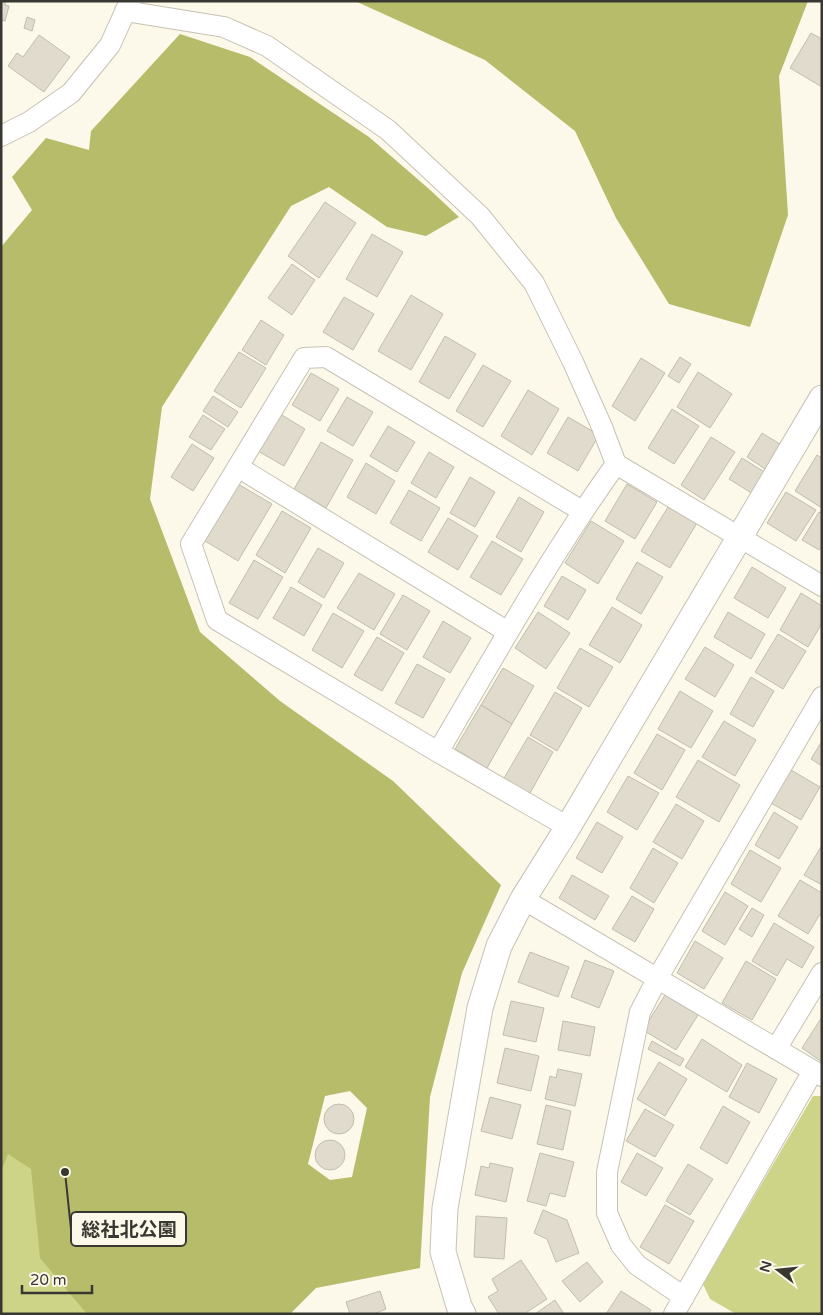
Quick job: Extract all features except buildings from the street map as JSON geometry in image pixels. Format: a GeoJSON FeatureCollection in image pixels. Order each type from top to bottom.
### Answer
{"type":"FeatureCollection","features":[{"type":"Feature","properties":{"kind":"street"},"geometry":{"type":"LineString","coordinates":[[1,136],[29,122],[71,93],[110,44],[128,6],[224,28],[267,46],[388,130],[480,216],[534,283],[573,362],[616,464],[822,586]]}},
{"type":"Feature","properties":{"kind":"street"},"geometry":{"type":"LineString","coordinates":[[568,827],[217,620],[191,544],[304,358],[326,357],[582,511]]}},
{"type":"Feature","properties":{"kind":"street"},"geometry":{"type":"LineString","coordinates":[[463,1314],[443,1252],[445,1208],[480,1008],[499,946],[523,898],[568,827],[822,398]]}},
{"type":"Feature","properties":{"kind":"street"},"geometry":{"type":"LineString","coordinates":[[438,752],[582,511],[616,464]]}},
{"type":"Feature","properties":{"kind":"street"},"geometry":{"type":"LineString","coordinates":[[238,467],[508,632]]}},
{"type":"Feature","properties":{"kind":"street"},"geometry":{"type":"LineString","coordinates":[[684,1297],[637,1265],[621,1245],[607,1213],[607,1172],[640,1012],[657,979],[822,697]]}},
{"type":"Feature","properties":{"kind":"street"},"geometry":{"type":"LineString","coordinates":[[523,898],[817,1073],[674,1314]]}},
{"type":"Feature","properties":{"kind":"street"},"geometry":{"type":"LineString","coordinates":[[776,1049],[822,973]]}},
{"type":"Feature","properties":{"kind":"green space"},"geometry":{"type":"Polygon","coordinates":[[[355,1],[808,1],[779,76],[788,215],[750,327],[669,304],[616,218],[575,131],[485,60],[355,1]]]}},
{"type":"Feature","properties":{"kind":"green space"},"geometry":{"type":"Polygon","coordinates":[[[180,34],[250,57],[369,137],[459,217],[426,236],[387,227],[329,187],[291,206],[162,407],[150,499],[200,632],[280,701],[393,781],[501,885],[462,973],[430,1097],[420,1268],[316,1288],[290,1314],[87,1314],[40,1258],[31,1169],[8,1154],[1,1172],[1,247],[32,210],[12,177],[46,138],[89,150],[91,131],[180,34]],[[350,1091],[325,1096],[308,1164],[330,1180],[352,1177],[367,1108],[350,1091]]]}},
{"type":"Feature","properties":{"kind":"green space"},"geometry":{"type":"Polygon","coordinates":[[[1,1095],[185,1314],[1,1314],[1,1095]]]}},
{"type":"Feature","properties":{"kind":"green space"},"geometry":{"type":"Polygon","coordinates":[[[813,1096],[822,1096],[822,1314],[736,1314],[710,1299],[703,1284],[813,1096]]]}},
{"type":"Feature","properties":{"kind":"place","name":"総社北公園"},"geometry":{"type":"Point","coordinates":[65,1172]}}]}
